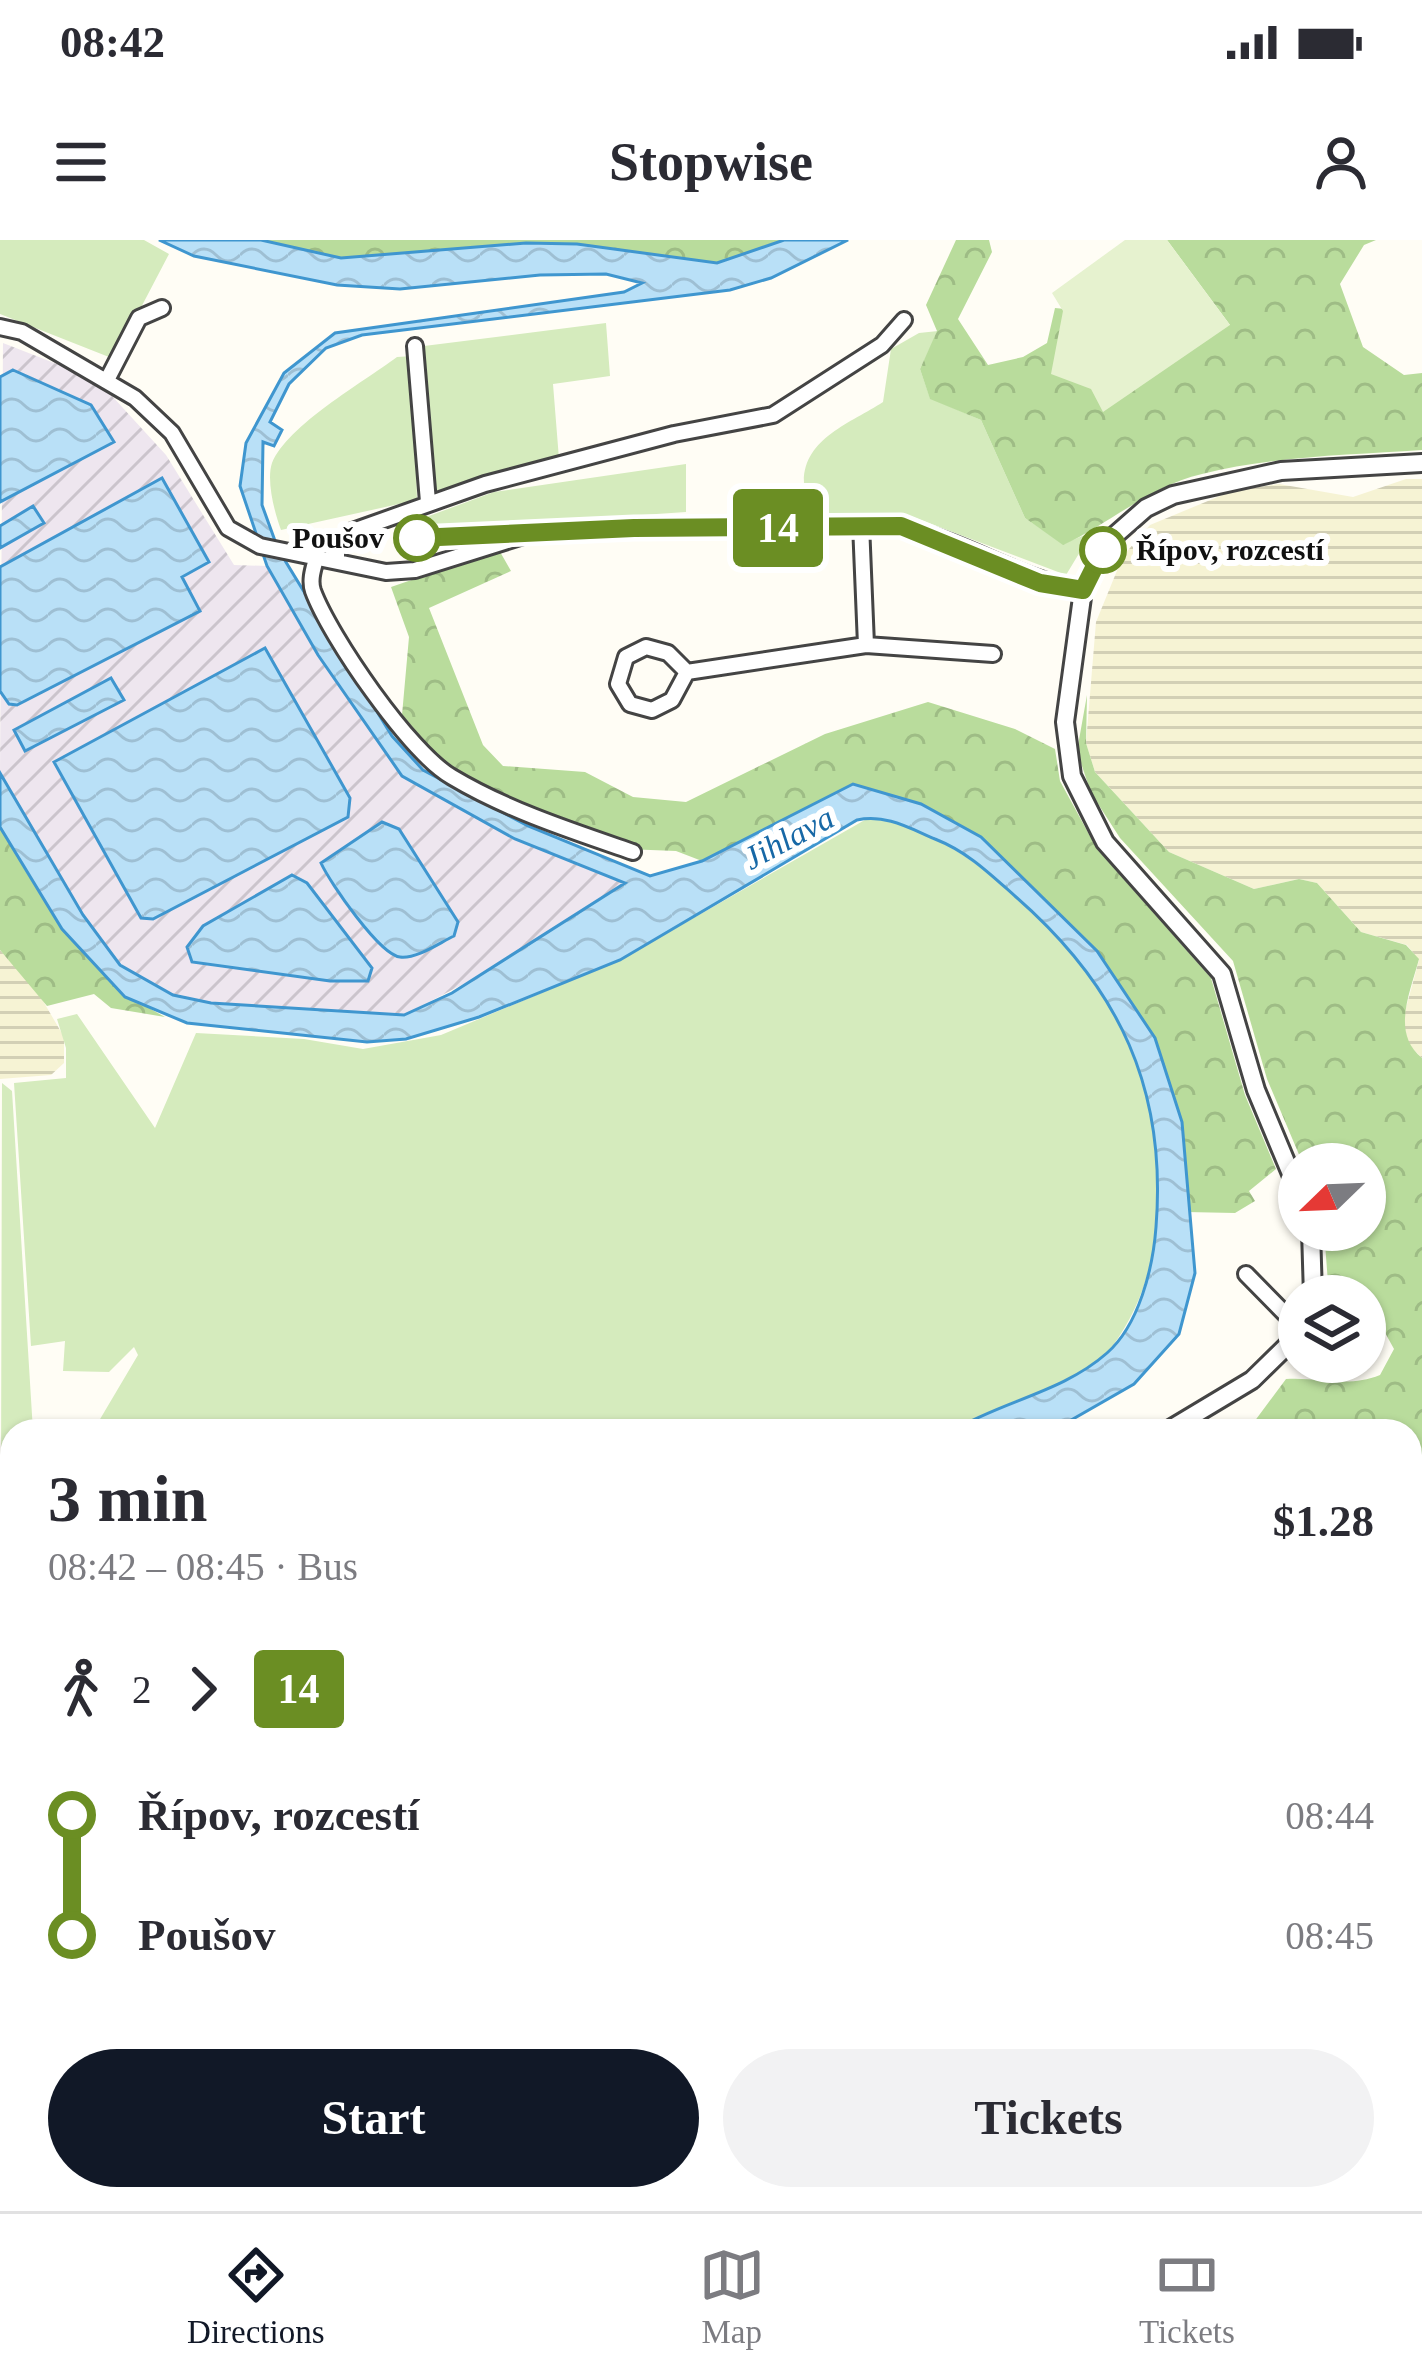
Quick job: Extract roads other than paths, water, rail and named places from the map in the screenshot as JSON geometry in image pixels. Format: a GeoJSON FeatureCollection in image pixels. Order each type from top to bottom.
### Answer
{"type":"FeatureCollection","features":[{"type":"Feature","properties":{"kind":"street"},"geometry":{"type":"LineString","coordinates":[[107,380],[139,318],[162,308]]}},
{"type":"Feature","properties":{"kind":"street"},"geometry":{"type":"LineString","coordinates":[[337,559],[337,543],[350,532],[428,502],[674,434],[773,415],[882,345],[904,320]]}},
{"type":"Feature","properties":{"kind":"street"},"geometry":{"type":"LineString","coordinates":[[0,327],[22,332],[107,380],[172,433],[224,523],[249,543],[386,572],[415,570],[533,533],[860,524],[920,532],[1040,583],[1083,590]]}},
{"type":"Feature","properties":{"kind":"street"},"geometry":{"type":"LineString","coordinates":[[415,346],[428,502]]}},
{"type":"Feature","properties":{"kind":"street"},"geometry":{"type":"LineString","coordinates":[[1278,1143],[1256,1090],[1222,974],[1105,842],[1072,776],[1065,722],[1083,590],[1103,550],[1123,526],[1173,495],[1281,471],[1422,464]]}},
{"type":"Feature","properties":{"kind":"street"},"geometry":{"type":"LineString","coordinates":[[860,524],[866,645]]}},
{"type":"Feature","properties":{"kind":"street"},"geometry":{"type":"LineString","coordinates":[[317,555],[311,588],[334,631],[391,714],[447,775],[547,822],[633,852]]}},
{"type":"Feature","properties":{"kind":"street"},"geometry":{"type":"LineString","coordinates":[[687,672],[866,645],[993,654]]}},
{"type":"Feature","properties":{"kind":"street"},"geometry":{"type":"LineString","coordinates":[[646,647],[668,653],[687,672],[672,700],[652,710],[630,704],[618,684],[626,657],[646,647]]}},
{"type":"Feature","properties":{"kind":"street"},"geometry":{"type":"LineString","coordinates":[[1246,1274],[1278,1308]]}},
{"type":"Feature","properties":{"kind":"street"},"geometry":{"type":"LineString","coordinates":[[1187,1419],[1252,1380],[1278,1353]]}},
{"type":"Feature","properties":{"kind":"water","name":"Jihlava"},"geometry":{"type":"Polygon","coordinates":[[[159,240],[261,240],[341,258],[526,243],[577,244],[717,263],[784,240],[848,240],[771,278],[730,290],[362,335],[326,348],[289,384],[270,422],[282,430],[274,446],[263,442],[262,505],[278,549],[392,736],[423,770],[528,826],[650,876],[702,861],[853,784],[921,804],[981,837],[1097,951],[1155,1038],[1182,1122],[1195,1273],[1179,1334],[1134,1384],[1073,1419],[977,1419],[1090,1366],[1128,1327],[1152,1260],[1157,1177],[1153,1130],[1129,1045],[1083,968],[988,872],[958,850],[916,831],[888,820],[857,820],[620,960],[479,1017],[406,1039],[367,1042],[187,1023],[125,997],[62,929],[0,827],[0,773],[83,915],[120,965],[173,995],[211,1003],[404,1015],[452,993],[625,883],[515,839],[402,776],[318,655],[267,566],[240,486],[246,443],[284,373],[335,333],[624,292],[642,283],[606,274],[540,275],[400,289],[337,285],[194,256],[159,240]]]}},
{"type":"Feature","properties":{"kind":"water"},"geometry":{"type":"Polygon","coordinates":[[[13,370],[91,405],[114,442],[0,502],[0,377],[13,370]]]}},
{"type":"Feature","properties":{"kind":"water"},"geometry":{"type":"Polygon","coordinates":[[[162,478],[209,562],[182,577],[200,611],[17,705],[9,704],[0,691],[0,567],[162,478]]]}},
{"type":"Feature","properties":{"kind":"water"},"geometry":{"type":"Polygon","coordinates":[[[33,506],[44,523],[0,548],[0,526],[33,506]]]}},
{"type":"Feature","properties":{"kind":"water"},"geometry":{"type":"Polygon","coordinates":[[[265,648],[350,798],[348,817],[153,919],[141,918],[54,762],[265,648]]]}},
{"type":"Feature","properties":{"kind":"water"},"geometry":{"type":"Polygon","coordinates":[[[111,678],[124,700],[25,751],[14,730],[111,678]]]}},
{"type":"Feature","properties":{"kind":"water"},"geometry":{"type":"Polygon","coordinates":[[[382,822],[399,829],[458,922],[454,936],[414,956],[400,957],[380,944],[321,863],[382,822]]]}},
{"type":"Feature","properties":{"kind":"water"},"geometry":{"type":"Polygon","coordinates":[[[292,875],[307,883],[372,968],[368,981],[330,981],[192,962],[187,947],[203,926],[292,875]]]}},
{"type":"Feature","properties":{"kind":"place","name":"Poušov"},"geometry":{"type":"Point","coordinates":[417,538]}},
{"type":"Feature","properties":{"kind":"place","name":"Řípov, rozcestí"},"geometry":{"type":"Point","coordinates":[1103,550]}}]}
